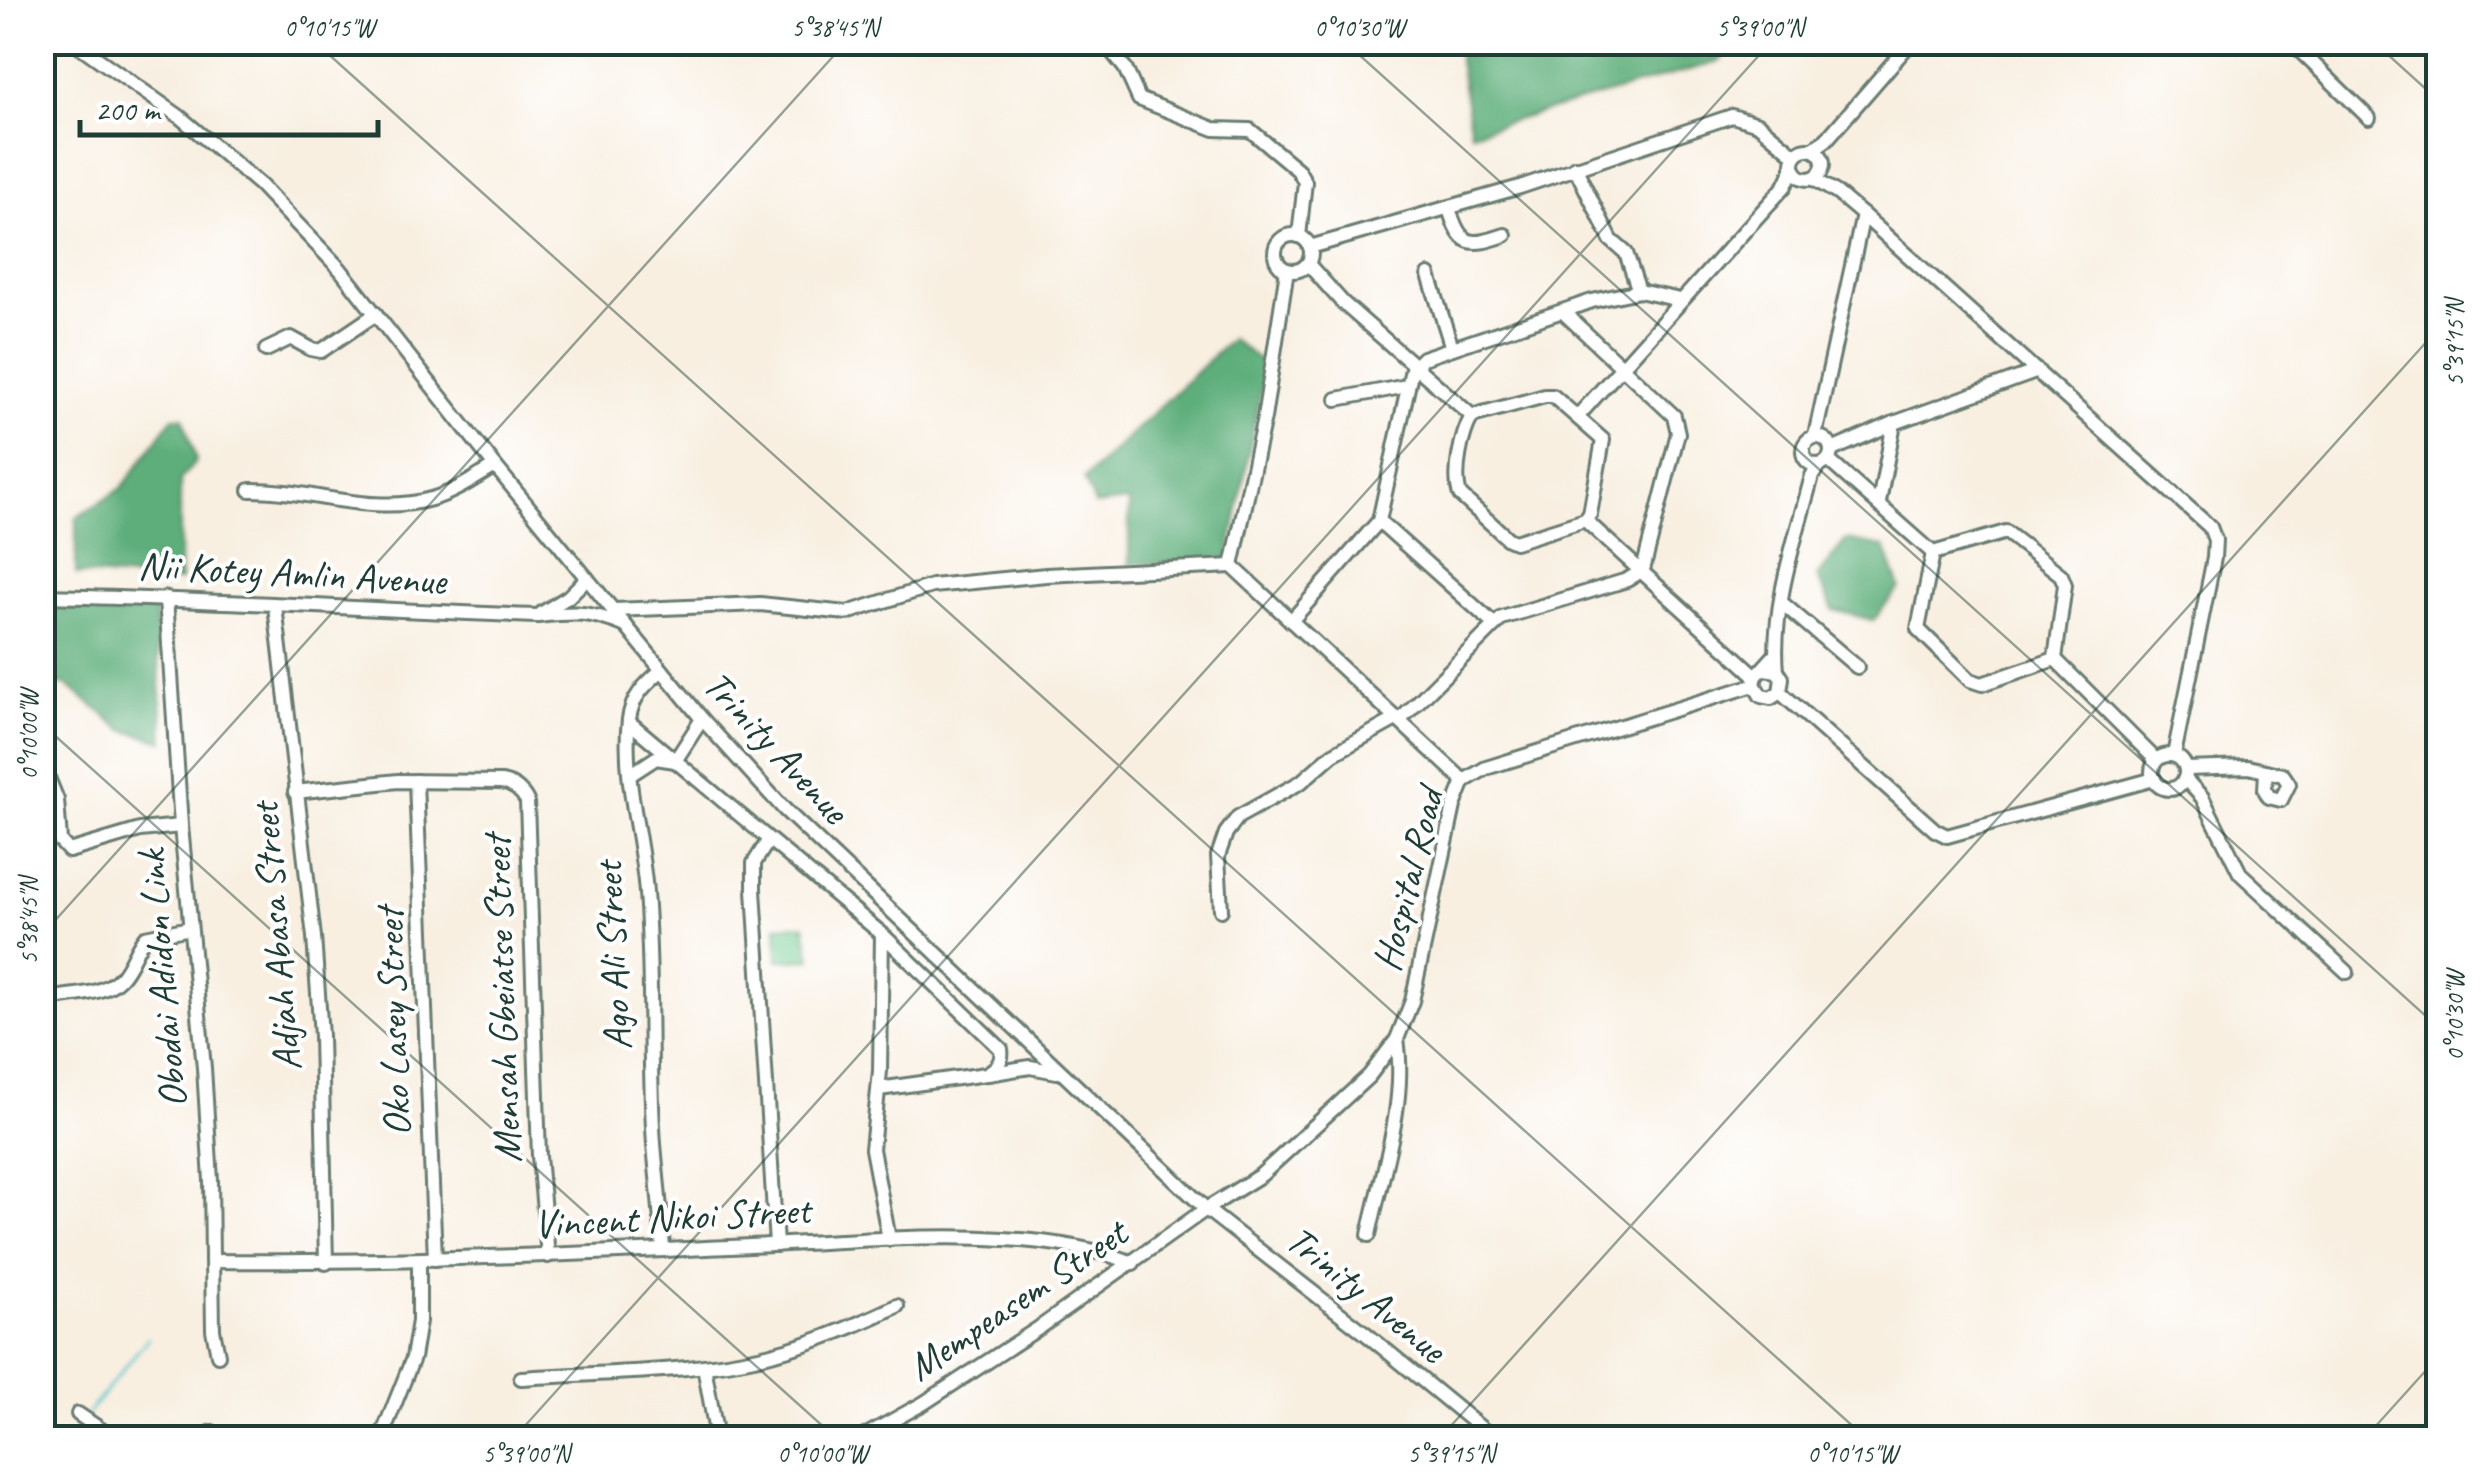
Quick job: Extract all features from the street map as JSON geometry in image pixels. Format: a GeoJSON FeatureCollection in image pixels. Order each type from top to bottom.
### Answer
{"type":"FeatureCollection","features":[{"type":"Feature","properties":{"kind":"street","name":"Trinity Avenue"},"geometry":{"type":"LineString","coordinates":[[74,42],[180,117],[260,186],[340,269],[494,466],[702,719],[785,810],[1206,1209],[1492,1438]]}},
{"type":"Feature","properties":{"kind":"street"},"geometry":{"type":"LineString","coordinates":[[1104,42],[1125,68],[1139,99],[1214,129],[1250,130],[1298,170],[1305,182],[1299,236]]}},
{"type":"Feature","properties":{"kind":"street"},"geometry":{"type":"LineString","coordinates":[[1578,416],[1680,300],[1808,165],[1911,42]]}},
{"type":"Feature","properties":{"kind":"street"},"geometry":{"type":"LineString","coordinates":[[2291,42],[2369,118]]}},
{"type":"Feature","properties":{"kind":"street"},"geometry":{"type":"LineString","coordinates":[[1310,248],[1449,208],[1732,116],[1758,124],[2210,527],[2215,540],[2214,558],[2174,755]]}},
{"type":"Feature","properties":{"kind":"street"},"geometry":{"type":"LineString","coordinates":[[1575,167],[1611,240],[1626,253],[1639,290]]}},
{"type":"Feature","properties":{"kind":"street"},"geometry":{"type":"LineString","coordinates":[[1449,208],[1458,232],[1468,242],[1475,244],[1505,235]]}},
{"type":"Feature","properties":{"kind":"street"},"geometry":{"type":"LineString","coordinates":[[1758,681],[1775,656],[1782,603],[1820,455],[1820,420],[1863,216]]}},
{"type":"Feature","properties":{"kind":"street"},"geometry":{"type":"LineString","coordinates":[[1308,264],[1298,270],[1287,270],[1276,258],[1276,247],[1288,236],[1299,236],[1310,248],[1308,264],[1343,303],[1472,416]]}},
{"type":"Feature","properties":{"kind":"street"},"geometry":{"type":"LineString","coordinates":[[1232,566],[1264,418],[1287,270]]}},
{"type":"Feature","properties":{"kind":"street"},"geometry":{"type":"LineString","coordinates":[[1430,274],[1452,348]]}},
{"type":"Feature","properties":{"kind":"street"},"geometry":{"type":"LineString","coordinates":[[1291,621],[1379,521],[1415,363],[1562,311],[1639,290],[1680,300]]}},
{"type":"Feature","properties":{"kind":"street"},"geometry":{"type":"LineString","coordinates":[[1221,910],[1218,856],[1226,833],[1238,817],[1302,782],[1333,754],[1399,719],[1502,618],[1626,580],[1642,570],[1678,424],[1622,365],[1562,311]]}},
{"type":"Feature","properties":{"kind":"street"},"geometry":{"type":"LineString","coordinates":[[266,350],[290,338],[320,351],[376,314]]}},
{"type":"Feature","properties":{"kind":"street"},"geometry":{"type":"LineString","coordinates":[[1820,455],[1894,423],[2038,371]]}},
{"type":"Feature","properties":{"kind":"street"},"geometry":{"type":"LineString","coordinates":[[1337,399],[1407,386]]}},
{"type":"Feature","properties":{"kind":"street"},"geometry":{"type":"LineString","coordinates":[[1545,396],[1553,396],[1578,416],[1604,440],[1590,514],[1585,520],[1516,542],[1508,540],[1466,502],[1456,486],[1465,433],[1472,416],[1545,396]]}},
{"type":"Feature","properties":{"kind":"street"},"geometry":{"type":"LineString","coordinates":[[1879,502],[1894,423]]}},
{"type":"Feature","properties":{"kind":"street"},"geometry":{"type":"LineString","coordinates":[[1820,455],[1879,502],[1933,553]]}},
{"type":"Feature","properties":{"kind":"street"},"geometry":{"type":"LineString","coordinates":[[250,490],[375,505],[416,503],[444,495],[494,466]]}},
{"type":"Feature","properties":{"kind":"street"},"geometry":{"type":"LineString","coordinates":[[1585,520],[1758,681],[1783,683],[1780,692],[1936,830],[1948,836],[2154,779]]}},
{"type":"Feature","properties":{"kind":"street"},"geometry":{"type":"LineString","coordinates":[[1379,521],[1495,625]]}},
{"type":"Feature","properties":{"kind":"street"},"geometry":{"type":"LineString","coordinates":[[1933,553],[2006,532],[2062,576],[2065,585],[2055,659]]}},
{"type":"Feature","properties":{"kind":"street"},"geometry":{"type":"LineString","coordinates":[[1933,553],[1918,629],[1970,680],[1982,684],[2055,659]]}},
{"type":"Feature","properties":{"kind":"street"},"geometry":{"type":"LineString","coordinates":[[614,610],[760,604],[847,613],[932,586],[1046,575],[1232,566],[1464,781]]}},
{"type":"Feature","properties":{"kind":"street"},"geometry":{"type":"LineString","coordinates":[[538,616],[568,597],[587,578]]}},
{"type":"Feature","properties":{"kind":"street","name":"Nii Kotey Amlin Avenue"},"geometry":{"type":"LineString","coordinates":[[42,596],[538,616],[595,613],[628,627]]}},
{"type":"Feature","properties":{"kind":"street","name":"Obodai Adidon Link"},"geometry":{"type":"LineString","coordinates":[[166,598],[206,1106],[212,1330],[218,1354]]}},
{"type":"Feature","properties":{"kind":"street"},"geometry":{"type":"LineString","coordinates":[[1782,603],[1857,667]]}},
{"type":"Feature","properties":{"kind":"street","name":"Adjah Abasa Street"},"geometry":{"type":"LineString","coordinates":[[275,606],[314,936],[321,1036],[326,1262]]}},
{"type":"Feature","properties":{"kind":"street"},"geometry":{"type":"LineString","coordinates":[[2055,659],[2156,760]]}},
{"type":"Feature","properties":{"kind":"street","name":"Ago Ali Street"},"geometry":{"type":"LineString","coordinates":[[662,670],[645,684],[633,702],[629,722],[630,775],[646,892],[654,1144],[662,1250]]}},
{"type":"Feature","properties":{"kind":"street","name":"Hospital Road"},"geometry":{"type":"LineString","coordinates":[[1206,1209],[1261,1175],[1306,1136],[1369,1076],[1397,1039],[1412,1001],[1454,806],[1464,781],[1486,768],[1758,681],[1771,698],[1780,692]]}},
{"type":"Feature","properties":{"kind":"street"},"geometry":{"type":"LineString","coordinates":[[675,761],[702,719]]}},
{"type":"Feature","properties":{"kind":"street"},"geometry":{"type":"LineString","coordinates":[[629,722],[882,934],[1001,1053],[1030,1067],[1059,1072]]}},
{"type":"Feature","properties":{"kind":"street"},"geometry":{"type":"LineString","coordinates":[[2266,771],[2248,767],[2186,774],[2178,786],[2169,789],[2154,779],[2152,769],[2164,755],[2182,760],[2186,774],[2202,797],[2240,873],[2347,972]]}},
{"type":"Feature","properties":{"kind":"street"},"geometry":{"type":"LineString","coordinates":[[630,775],[656,758],[675,761]]}},
{"type":"Feature","properties":{"kind":"street"},"geometry":{"type":"LineString","coordinates":[[42,764],[58,800],[60,841],[69,851],[140,830],[181,826]]}},
{"type":"Feature","properties":{"kind":"street","name":"Mensah Gbeiatse Street"},"geometry":{"type":"LineString","coordinates":[[295,792],[416,782],[510,784],[523,793],[527,801],[539,1156],[548,1256]]}},
{"type":"Feature","properties":{"kind":"street","name":"Oko Lasey Street"},"geometry":{"type":"LineString","coordinates":[[416,782],[434,1259]]}},
{"type":"Feature","properties":{"kind":"street"},"geometry":{"type":"LineString","coordinates":[[768,841],[754,863],[754,890],[776,1245]]}},
{"type":"Feature","properties":{"kind":"street"},"geometry":{"type":"LineString","coordinates":[[42,1000],[93,992],[110,985],[122,977],[145,937],[190,928]]}},
{"type":"Feature","properties":{"kind":"street"},"geometry":{"type":"LineString","coordinates":[[882,934],[879,1089],[872,1149],[889,1240]]}},
{"type":"Feature","properties":{"kind":"street"},"geometry":{"type":"LineString","coordinates":[[1369,1235],[1402,1070],[1397,1039]]}},
{"type":"Feature","properties":{"kind":"street"},"geometry":{"type":"LineString","coordinates":[[986,1074],[996,1068],[1001,1053]]}},
{"type":"Feature","properties":{"kind":"street"},"geometry":{"type":"LineString","coordinates":[[879,1089],[1030,1067]]}},
{"type":"Feature","properties":{"kind":"street","name":"Mempeasem Street"},"geometry":{"type":"LineString","coordinates":[[861,1438],[878,1434],[1006,1350],[1206,1209]]}},
{"type":"Feature","properties":{"kind":"street","name":"Vincent Nikoi Street"},"geometry":{"type":"LineString","coordinates":[[212,1261],[418,1260],[889,1240],[994,1240],[1080,1246],[1133,1263]]}},
{"type":"Feature","properties":{"kind":"street"},"geometry":{"type":"LineString","coordinates":[[381,1438],[413,1358],[418,1320],[418,1260]]}},
{"type":"Feature","properties":{"kind":"street"},"geometry":{"type":"LineString","coordinates":[[521,1378],[745,1360],[847,1330],[897,1306]]}},
{"type":"Feature","properties":{"kind":"street"},"geometry":{"type":"LineString","coordinates":[[704,1366],[717,1438]]}},
{"type":"Feature","properties":{"kind":"street"},"geometry":{"type":"LineString","coordinates":[[80,1416],[112,1438]]}},
{"type":"Feature","properties":{"kind":"green space"},"geometry":{"type":"Polygon","coordinates":[[[1456,42],[1725,43],[1721,61],[1471,133],[1456,42]]]}},
{"type":"Feature","properties":{"kind":"green space"},"geometry":{"type":"Polygon","coordinates":[[[1231,339],[1266,365],[1228,561],[1129,564],[1129,501],[1095,505],[1084,479],[1231,339]]]}},
{"type":"Feature","properties":{"kind":"green space"},"geometry":{"type":"Polygon","coordinates":[[[173,417],[183,417],[196,461],[180,480],[180,581],[76,574],[76,518],[122,488],[173,417]]]}},
{"type":"Feature","properties":{"kind":"green space"},"geometry":{"type":"Polygon","coordinates":[[[1846,540],[1885,547],[1900,588],[1873,620],[1833,610],[1817,576],[1846,540]]]}},
{"type":"Feature","properties":{"kind":"green space"},"geometry":{"type":"Polygon","coordinates":[[[42,603],[155,605],[164,741],[123,730],[68,686],[43,679],[42,603]]]}},
{"type":"Feature","properties":{"kind":"green space"},"geometry":{"type":"Polygon","coordinates":[[[805,925],[811,959],[778,960],[777,926],[805,925]]]}},
{"type":"Feature","properties":{"kind":"waterway"},"geometry":{"type":"LineString","coordinates":[[87,1415],[148,1338]]}},
{"type":"Feature","properties":{"kind":"waterway"},"geometry":{"type":"LineString","coordinates":[[74,1438],[83,1422]]}}]}
